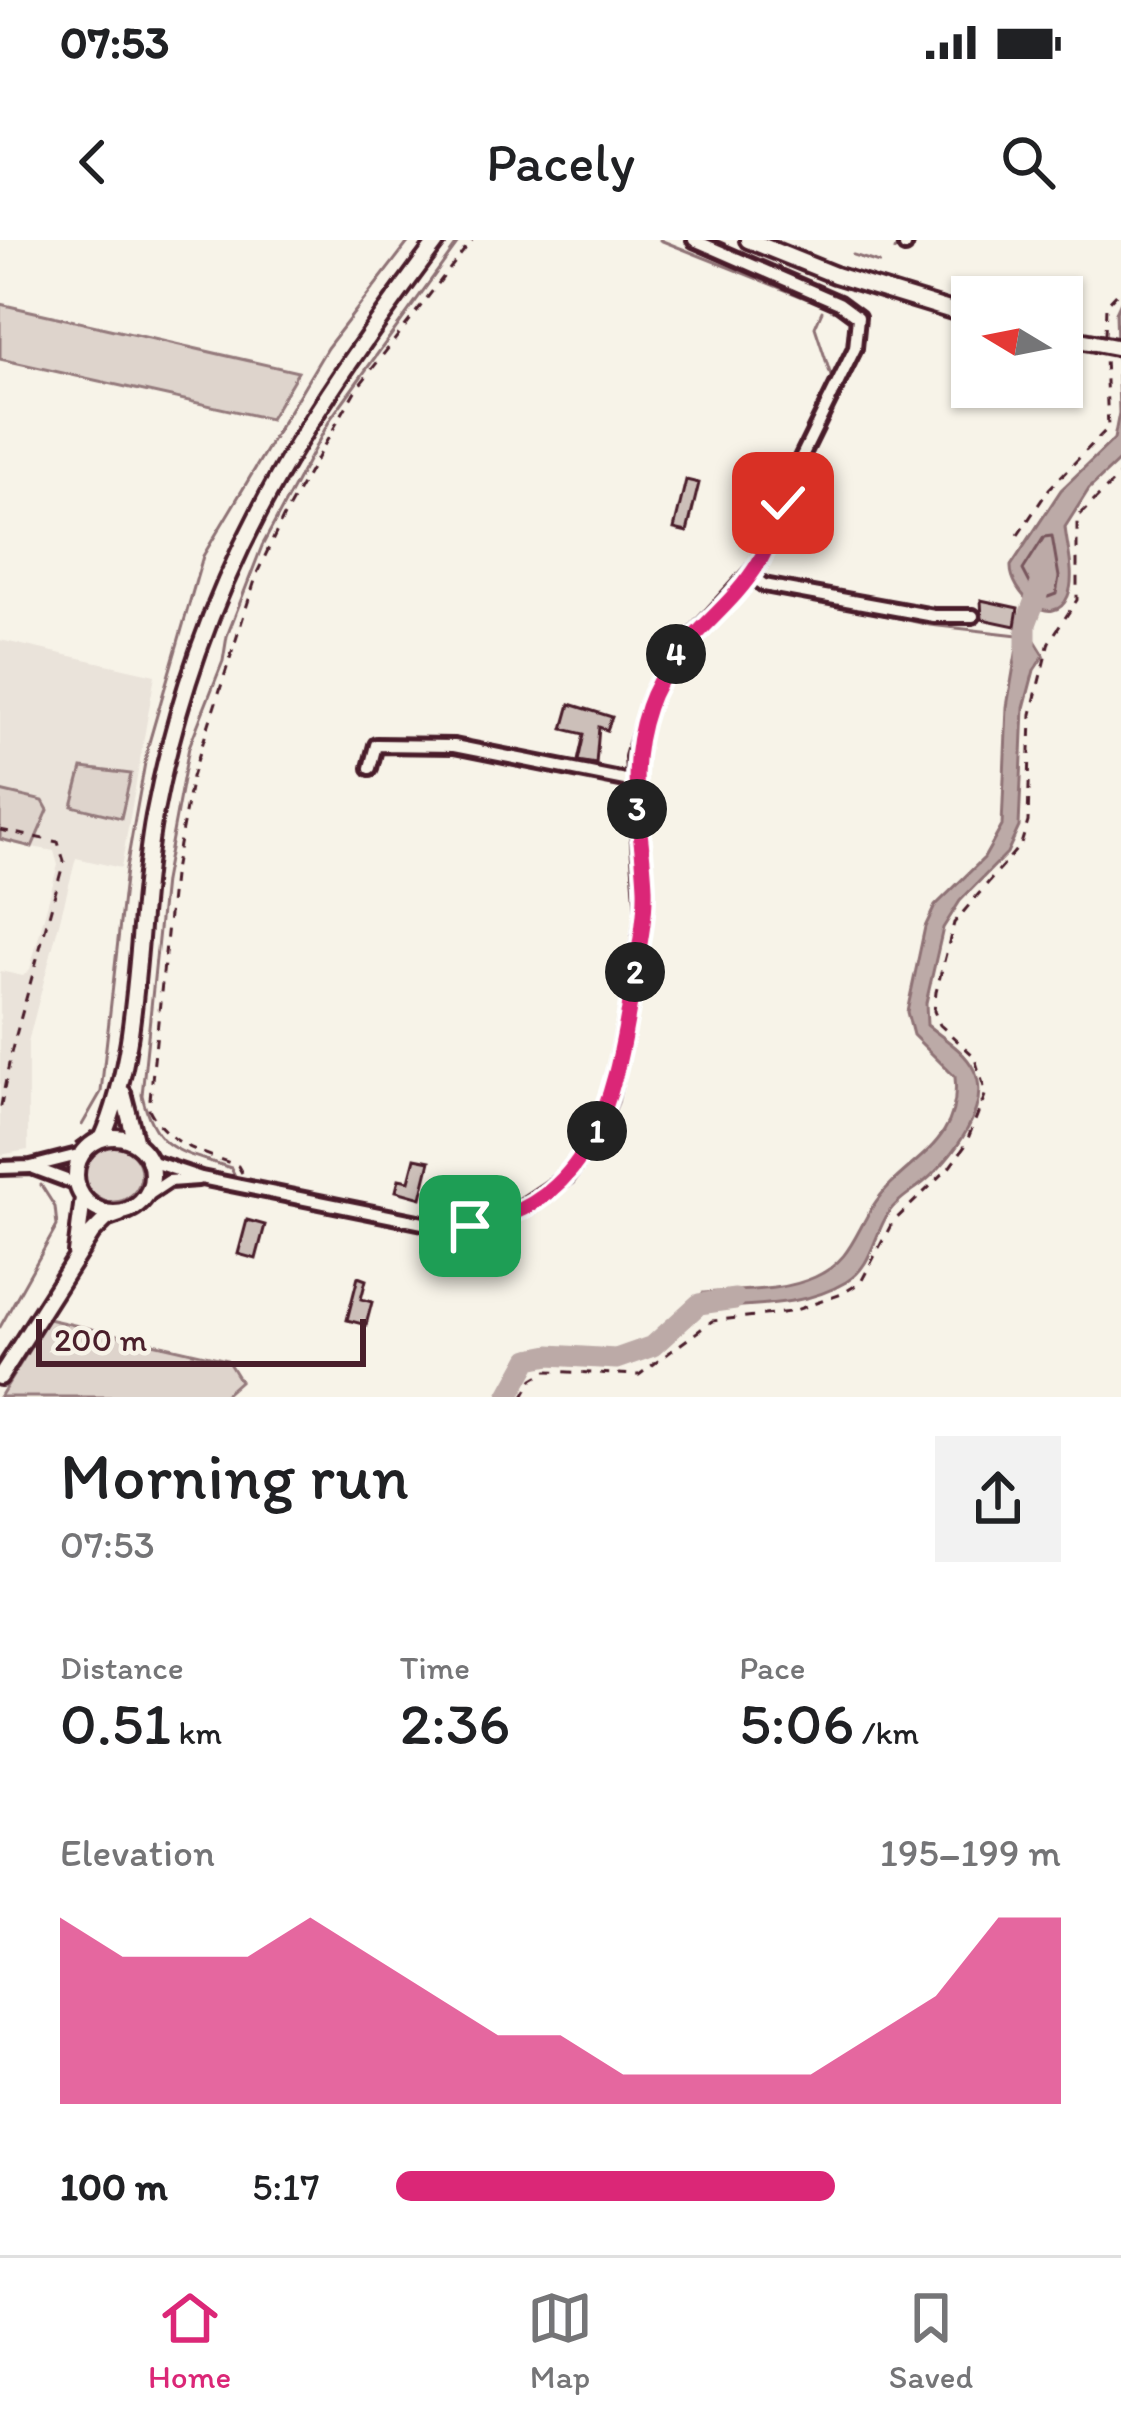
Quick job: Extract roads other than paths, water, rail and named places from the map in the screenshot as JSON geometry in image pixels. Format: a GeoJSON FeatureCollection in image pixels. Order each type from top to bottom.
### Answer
{"type":"FeatureCollection","features":[{"type":"Feature","properties":{"kind":"main road"},"geometry":{"type":"LineString","coordinates":[[75,1258],[80,1191],[76,1150],[101,1131],[122,1088],[154,820],[182,691],[200,638],[244,537],[310,418],[439,240]]}},
{"type":"Feature","properties":{"kind":"main road"},"geometry":{"type":"LineString","coordinates":[[748,240],[835,275],[951,310]]}},
{"type":"Feature","properties":{"kind":"main road"},"geometry":{"type":"LineString","coordinates":[[1083,341],[1121,348]]}},
{"type":"Feature","properties":{"kind":"main road"},"geometry":{"type":"LineString","coordinates":[[0,1377],[75,1258],[106,1219],[124,1213],[148,1195],[150,1161],[136,1143],[122,1088]]}},
{"type":"Feature","properties":{"kind":"main road"},"geometry":{"type":"LineString","coordinates":[[101,1131],[136,1143]]}},
{"type":"Feature","properties":{"kind":"main road"},"geometry":{"type":"LineString","coordinates":[[80,1191],[101,1212],[124,1213]]}},
{"type":"Feature","properties":{"kind":"street"},"geometry":{"type":"LineString","coordinates":[[150,1161],[239,1186],[438,1226],[470,1226],[520,1208],[567,1177],[595,1136],[610,1099],[644,913],[633,757],[650,700],[666,666],[750,575],[769,543],[801,458],[855,348],[858,317],[839,303],[694,240]]}},
{"type":"Feature","properties":{"kind":"street"},"geometry":{"type":"LineString","coordinates":[[750,575],[764,585],[880,608],[973,616]]}},
{"type":"Feature","properties":{"kind":"street"},"geometry":{"type":"LineString","coordinates":[[370,768],[376,745],[454,746],[635,782]]}},
{"type":"Feature","properties":{"kind":"street"},"geometry":{"type":"LineString","coordinates":[[0,1168],[31,1167],[76,1150]]}},
{"type":"Feature","properties":{"kind":"street"},"geometry":{"type":"LineString","coordinates":[[31,1167],[80,1191]]}},
{"type":"Feature","properties":{"kind":"street"},"geometry":{"type":"LineString","coordinates":[[148,1195],[169,1181],[201,1178]]}},
{"type":"Feature","properties":{"kind":"water"},"geometry":{"type":"Polygon","coordinates":[[[1121,301],[1121,459],[1089,489],[1065,527],[1071,571],[1068,596],[1061,606],[1043,609],[1017,587],[1011,566],[1061,490],[1114,439],[1119,413],[1116,312],[1121,301]]]}},
{"type":"Feature","properties":{"kind":"water"},"geometry":{"type":"Polygon","coordinates":[[[1020,630],[1031,634],[1044,655],[1034,670],[1024,708],[1019,827],[1007,853],[960,901],[943,928],[926,1003],[927,1025],[974,1070],[978,1100],[974,1115],[946,1160],[889,1212],[867,1259],[846,1282],[797,1300],[711,1308],[704,1293],[788,1286],[827,1271],[850,1247],[885,1190],[928,1150],[949,1121],[955,1077],[913,1035],[907,1012],[925,927],[935,906],[984,858],[1002,826],[1007,707],[1020,630]]]}},
{"type":"Feature","properties":{"kind":"waterway"},"geometry":{"type":"LineString","coordinates":[[82,1125],[101,1092],[126,869],[148,746],[203,556],[327,348],[410,240]]}},
{"type":"Feature","properties":{"kind":"waterway"},"geometry":{"type":"LineString","coordinates":[[235,1176],[231,1168],[162,1139],[142,1095],[164,881],[189,747],[262,546],[331,418],[460,240]]}},
{"type":"Feature","properties":{"kind":"waterway"},"geometry":{"type":"LineString","coordinates":[[660,240],[808,299]]}},
{"type":"Feature","properties":{"kind":"waterway"},"geometry":{"type":"LineString","coordinates":[[895,250],[899,240]]}},
{"type":"Feature","properties":{"kind":"waterway"},"geometry":{"type":"LineString","coordinates":[[853,255],[879,263]]}},
{"type":"Feature","properties":{"kind":"waterway"},"geometry":{"type":"LineString","coordinates":[[822,311],[815,327],[831,376]]}},
{"type":"Feature","properties":{"kind":"waterway"},"geometry":{"type":"LineString","coordinates":[[797,453],[843,355]]}},
{"type":"Feature","properties":{"kind":"waterway"},"geometry":{"type":"LineString","coordinates":[[781,490],[794,460]]}},
{"type":"Feature","properties":{"kind":"waterway"},"geometry":{"type":"LineString","coordinates":[[768,521],[777,499]]}},
{"type":"Feature","properties":{"kind":"waterway"},"geometry":{"type":"LineString","coordinates":[[749,561],[762,535]]}},
{"type":"Feature","properties":{"kind":"waterway"},"geometry":{"type":"LineString","coordinates":[[739,578],[744,569]]}},
{"type":"Feature","properties":{"kind":"waterway"},"geometry":{"type":"LineString","coordinates":[[1026,661],[1026,624],[1042,581]]}},
{"type":"Feature","properties":{"kind":"waterway"},"geometry":{"type":"LineString","coordinates":[[752,586],[930,625],[1018,635]]}},
{"type":"Feature","properties":{"kind":"waterway"},"geometry":{"type":"LineString","coordinates":[[0,1327],[57,1226],[55,1207],[41,1185]]}},
{"type":"Feature","properties":{"kind":"waterway"},"geometry":{"type":"LineString","coordinates":[[508,1397],[529,1359],[550,1355],[616,1359],[653,1346],[699,1304],[735,1299]]}}]}
